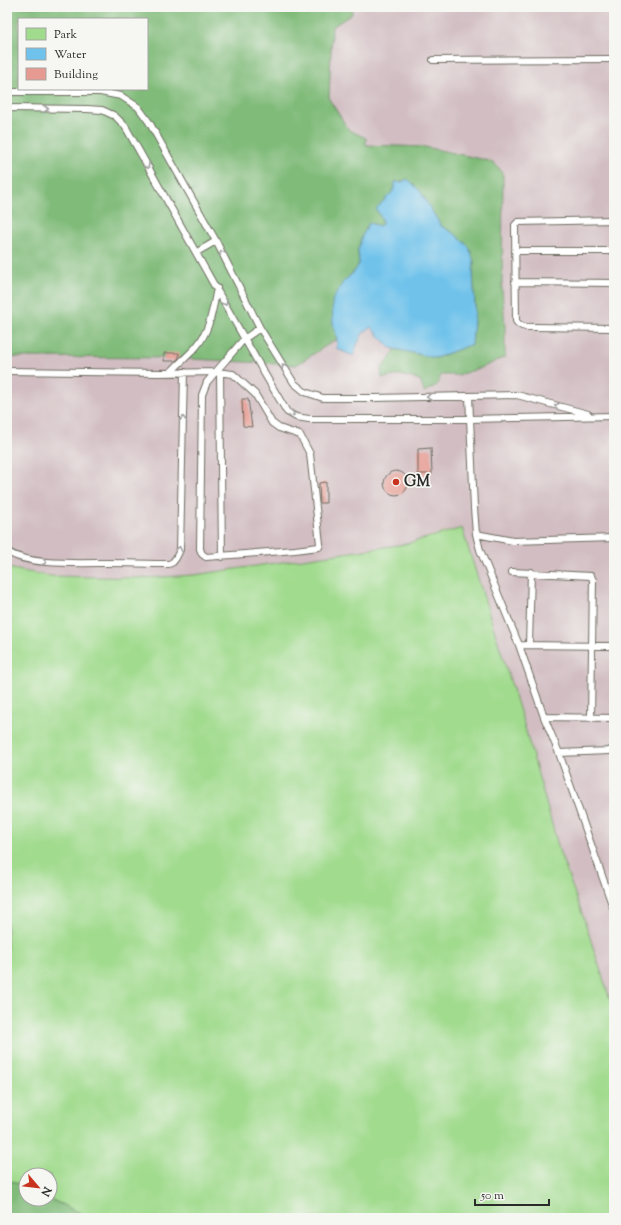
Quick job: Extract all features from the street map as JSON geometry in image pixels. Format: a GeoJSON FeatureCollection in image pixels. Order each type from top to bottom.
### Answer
{"type":"FeatureCollection","features":[{"type":"Feature","properties":{"kind":"lane"},"geometry":{"type":"LineString","coordinates":[[433,60],[614,59]]}},
{"type":"Feature","properties":{"kind":"lane"},"geometry":{"type":"LineString","coordinates":[[7,92],[100,92],[121,96],[138,107],[216,241],[260,328],[294,383],[305,392],[323,398],[517,395],[595,416]]}},
{"type":"Feature","properties":{"kind":"lane"},"geometry":{"type":"LineString","coordinates":[[7,108],[102,110],[114,116],[125,126],[197,252],[244,339],[287,412],[296,417],[308,419],[470,419],[614,416]]}},
{"type":"Feature","properties":{"kind":"lane"},"geometry":{"type":"LineString","coordinates":[[614,220],[518,222],[515,225],[516,321],[520,326],[532,328],[614,328]]}},
{"type":"Feature","properties":{"kind":"lane"},"geometry":{"type":"LineString","coordinates":[[197,252],[216,241]]}},
{"type":"Feature","properties":{"kind":"lane"},"geometry":{"type":"LineString","coordinates":[[515,251],[614,251]]}},
{"type":"Feature","properties":{"kind":"lane"},"geometry":{"type":"LineString","coordinates":[[515,282],[614,283]]}},
{"type":"Feature","properties":{"kind":"lane"},"geometry":{"type":"LineString","coordinates":[[170,373],[197,346],[205,333],[210,321],[217,288]]}},
{"type":"Feature","properties":{"kind":"lane"},"geometry":{"type":"LineString","coordinates":[[7,371],[170,373],[218,372],[234,374],[255,394],[272,423],[279,428],[300,435],[310,454],[320,544],[319,547],[206,557],[202,554],[200,549],[202,395],[207,382],[218,372],[244,339],[260,328]]}},
{"type":"Feature","properties":{"kind":"lane"},"geometry":{"type":"LineString","coordinates":[[7,551],[10,554],[48,563],[169,564],[173,562],[180,550],[184,372]]}},
{"type":"Feature","properties":{"kind":"lane"},"geometry":{"type":"LineString","coordinates":[[218,372],[222,556]]}},
{"type":"Feature","properties":{"kind":"lane"},"geometry":{"type":"LineString","coordinates":[[469,396],[476,534],[480,550],[519,645],[544,717],[559,752],[614,910]]}},
{"type":"Feature","properties":{"kind":"lane"},"geometry":{"type":"LineString","coordinates":[[476,534],[513,541],[614,538]]}},
{"type":"Feature","properties":{"kind":"lane"},"geometry":{"type":"LineString","coordinates":[[512,572],[591,576],[593,580],[591,718]]}},
{"type":"Feature","properties":{"kind":"lane"},"geometry":{"type":"LineString","coordinates":[[529,645],[531,572]]}},
{"type":"Feature","properties":{"kind":"lane"},"geometry":{"type":"LineString","coordinates":[[519,645],[614,646]]}},
{"type":"Feature","properties":{"kind":"lane"},"geometry":{"type":"LineString","coordinates":[[544,717],[614,718]]}},
{"type":"Feature","properties":{"kind":"lane"},"geometry":{"type":"LineString","coordinates":[[559,752],[609,751],[614,748]]}},
{"type":"Feature","properties":{"kind":"shaded area"},"geometry":{"type":"Polygon","coordinates":[[[7,7],[614,7],[614,1012],[583,916],[560,853],[462,528],[405,544],[194,575],[145,578],[50,576],[7,568],[7,7]]]}},
{"type":"Feature","properties":{"kind":"green space"},"geometry":{"type":"Polygon","coordinates":[[[7,7],[352,7],[352,14],[332,27],[329,99],[349,130],[366,138],[366,145],[425,147],[486,160],[497,166],[503,176],[502,288],[505,326],[505,357],[481,368],[458,375],[441,375],[437,385],[424,392],[420,380],[400,375],[382,378],[381,369],[395,349],[436,358],[472,344],[475,308],[473,272],[474,262],[455,234],[441,226],[420,191],[408,180],[395,182],[393,190],[378,213],[382,219],[382,224],[379,226],[369,223],[362,236],[358,250],[359,264],[354,272],[343,282],[333,324],[337,339],[296,365],[176,358],[7,357],[7,7]]]}},
{"type":"Feature","properties":{"kind":"green space"},"geometry":{"type":"Polygon","coordinates":[[[462,528],[524,724],[560,853],[583,916],[614,1012],[614,1218],[91,1218],[58,1203],[58,1167],[18,1167],[18,1184],[7,1179],[7,568],[50,576],[145,578],[194,575],[405,544],[462,528]]]}},
{"type":"Feature","properties":{"kind":"green space"},"geometry":{"type":"Polygon","coordinates":[[[7,1179],[18,1184],[18,1207],[58,1207],[58,1203],[91,1218],[7,1218],[7,1179]]]}},
{"type":"Feature","properties":{"kind":"water"},"geometry":{"type":"Polygon","coordinates":[[[408,179],[420,191],[441,226],[455,234],[469,247],[474,262],[473,272],[475,308],[472,344],[436,358],[390,348],[371,327],[363,333],[354,355],[351,355],[337,349],[337,339],[333,324],[332,301],[343,282],[354,272],[359,264],[358,250],[362,236],[369,223],[379,226],[382,224],[382,219],[376,209],[393,191],[395,182],[401,182],[408,179]]]}},
{"type":"Feature","properties":{"kind":"building"},"geometry":{"type":"Polygon","coordinates":[[[164,353],[179,353],[179,358],[175,361],[164,361],[164,353]]]}},
{"type":"Feature","properties":{"kind":"building"},"geometry":{"type":"Polygon","coordinates":[[[242,399],[248,399],[252,427],[243,426],[242,399]]]}},
{"type":"Feature","properties":{"kind":"building"},"geometry":{"type":"Polygon","coordinates":[[[431,448],[432,474],[418,474],[418,449],[431,448]]]}},
{"type":"Feature","properties":{"kind":"building","name":"GM"},"geometry":{"type":"Polygon","coordinates":[[[396,471],[401,472],[407,478],[407,488],[401,494],[396,495],[391,494],[385,488],[384,483],[385,478],[391,472],[396,471]]]}},
{"type":"Feature","properties":{"kind":"building"},"geometry":{"type":"Polygon","coordinates":[[[326,482],[326,503],[320,503],[319,483],[326,482]]]}},
{"type":"Feature","properties":{"kind":"place","name":"GM"},"geometry":{"type":"Point","coordinates":[396,482]}}]}
